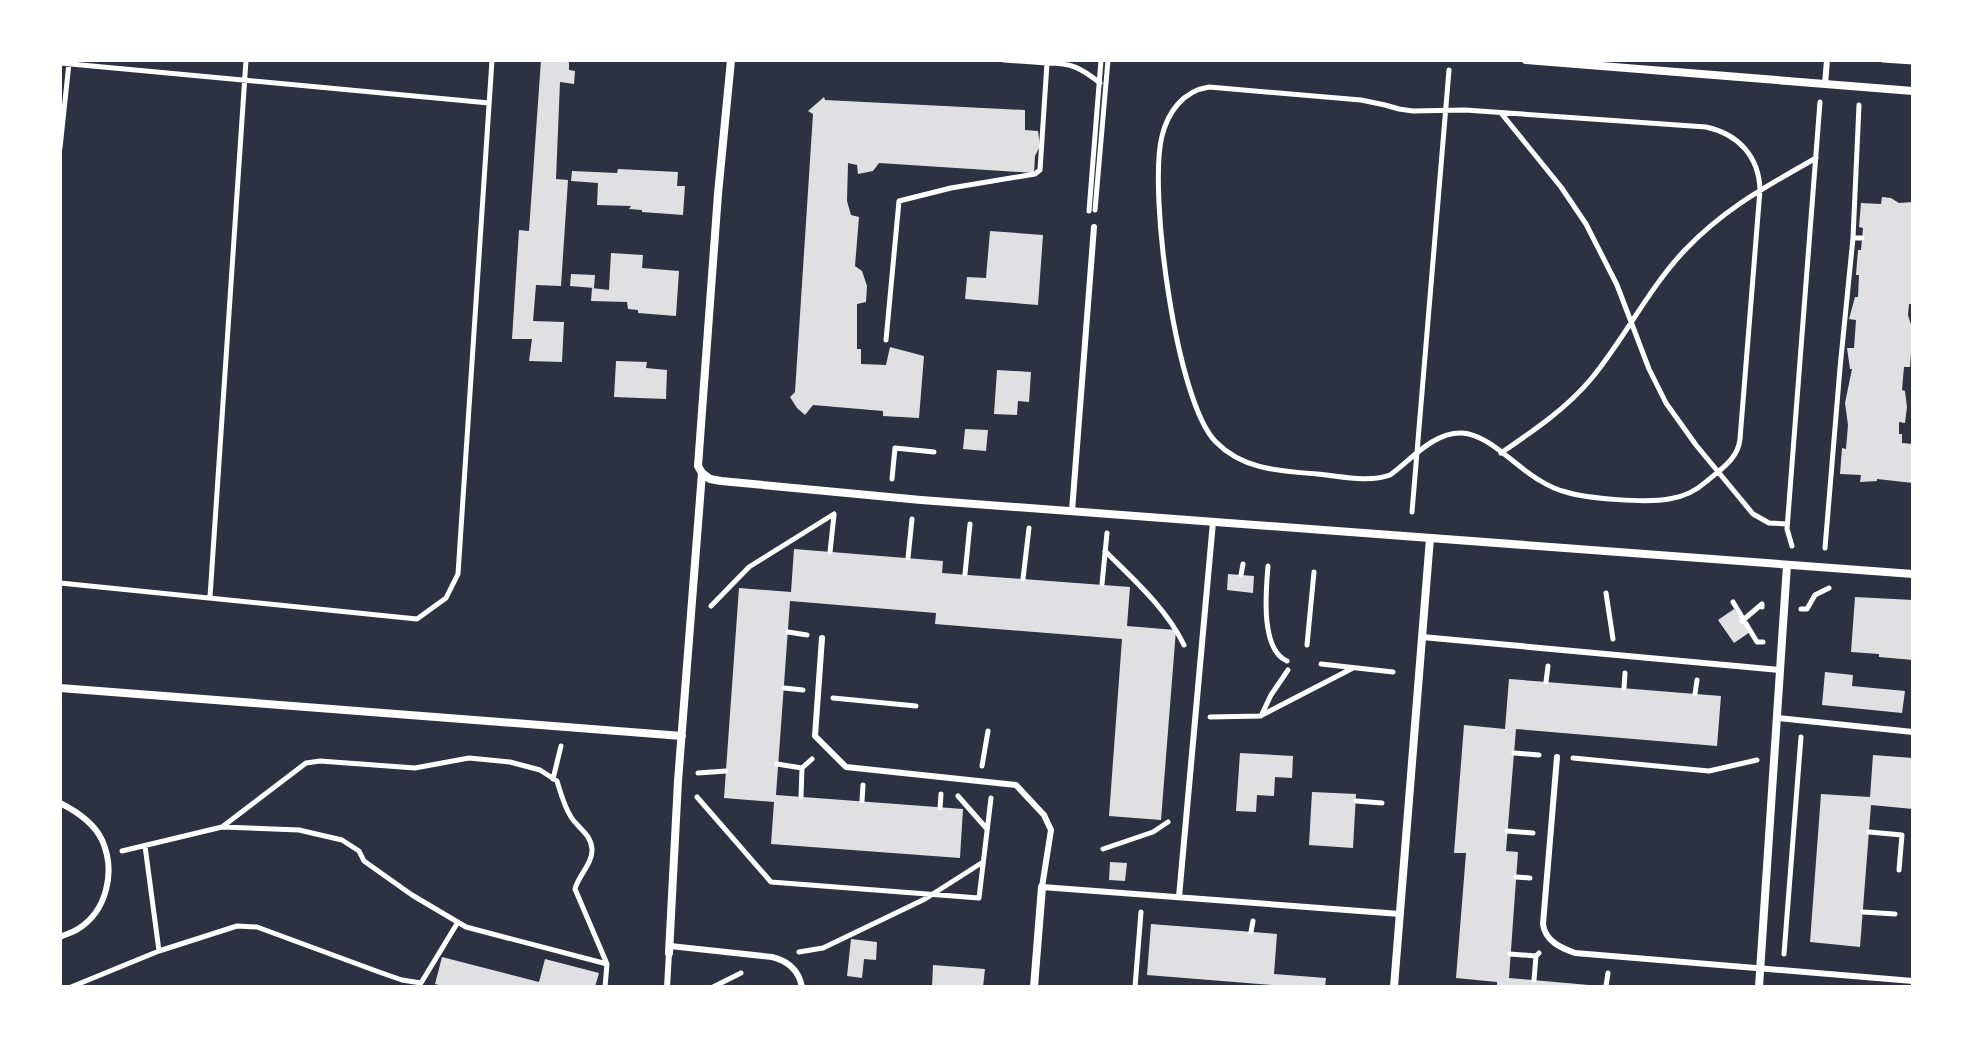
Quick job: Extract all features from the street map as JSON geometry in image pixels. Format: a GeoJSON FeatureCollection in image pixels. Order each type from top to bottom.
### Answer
{"type":"FeatureCollection","features":[{"type":"Feature","properties":{"kind":"street"},"geometry":{"type":"LineString","coordinates":[[731,60],[698,466],[710,479],[921,500],[1913,574]]}},
{"type":"Feature","properties":{"kind":"street"},"geometry":{"type":"LineString","coordinates":[[1526,60],[1913,91]]}},
{"type":"Feature","properties":{"kind":"street"},"geometry":{"type":"LineString","coordinates":[[669,949],[678,781],[702,473]]}},
{"type":"Feature","properties":{"kind":"street"},"geometry":{"type":"LineString","coordinates":[[1394,987],[1430,538]]}},
{"type":"Feature","properties":{"kind":"street"},"geometry":{"type":"LineString","coordinates":[[1759,987],[1787,565]]}},
{"type":"Feature","properties":{"kind":"street"},"geometry":{"type":"LineString","coordinates":[[60,688],[682,736]]}},
{"type":"Feature","properties":{"kind":"street"},"geometry":{"type":"LineString","coordinates":[[1034,987],[1042,887]]}},
{"type":"Feature","properties":{"kind":"lane"},"geometry":{"type":"LineString","coordinates":[[1824,84],[1827,60]]}},
{"type":"Feature","properties":{"kind":"lane"},"geometry":{"type":"LineString","coordinates":[[1072,511],[1094,227]]}},
{"type":"Feature","properties":{"kind":"lane"},"geometry":{"type":"LineString","coordinates":[[1179,897],[1213,522]]}},
{"type":"Feature","properties":{"kind":"lane"},"geometry":{"type":"LineString","coordinates":[[1422,637],[1780,670]]}},
{"type":"Feature","properties":{"kind":"lane"},"geometry":{"type":"LineString","coordinates":[[822,638],[815,736],[846,767],[1016,785],[1044,815],[1051,830],[1042,887],[1400,914]]}},
{"type":"Feature","properties":{"kind":"lane"},"geometry":{"type":"LineString","coordinates":[[1777,718],[1913,732]]}},
{"type":"Feature","properties":{"kind":"lane"},"geometry":{"type":"LineString","coordinates":[[1557,757],[1543,924],[1552,942],[1575,953],[1913,981]]}},
{"type":"Feature","properties":{"kind":"lane"},"geometry":{"type":"LineString","coordinates":[[60,803],[90,824],[102,840],[109,871],[108,887],[102,903],[78,929],[60,937]]}},
{"type":"Feature","properties":{"kind":"lane"},"geometry":{"type":"LineString","coordinates":[[667,987],[669,949],[783,960],[799,977],[802,987]]}},
{"type":"Feature","properties":{"kind":"path"},"geometry":{"type":"LineString","coordinates":[[210,597],[246,60]]}},
{"type":"Feature","properties":{"kind":"path"},"geometry":{"type":"LineString","coordinates":[[60,583],[417,619],[446,598],[458,574],[492,60]]}},
{"type":"Feature","properties":{"kind":"path"},"geometry":{"type":"LineString","coordinates":[[1004,60],[1063,63],[1079,68],[1100,83]]}},
{"type":"Feature","properties":{"kind":"path"},"geometry":{"type":"LineString","coordinates":[[1094,227],[1088,222],[1101,60]]}},
{"type":"Feature","properties":{"kind":"path"},"geometry":{"type":"LineString","coordinates":[[1094,227],[1108,60]]}},
{"type":"Feature","properties":{"kind":"path"},"geometry":{"type":"LineString","coordinates":[[1883,60],[1913,62]]}},
{"type":"Feature","properties":{"kind":"path"},"geometry":{"type":"LineString","coordinates":[[60,148],[71,62]]}},
{"type":"Feature","properties":{"kind":"path"},"geometry":{"type":"LineString","coordinates":[[886,340],[899,201],[951,188],[1035,174],[1040,170],[1047,62]]}},
{"type":"Feature","properties":{"kind":"path"},"geometry":{"type":"LineString","coordinates":[[60,63],[489,103]]}},
{"type":"Feature","properties":{"kind":"path"},"geometry":{"type":"LineString","coordinates":[[1412,512],[1449,70]]}},
{"type":"Feature","properties":{"kind":"path"},"geometry":{"type":"LineString","coordinates":[[1799,566],[1787,524],[1824,84]]}},
{"type":"Feature","properties":{"kind":"path"},"geometry":{"type":"LineString","coordinates":[[1209,87],[1361,100],[1413,111],[1446,110],[1706,127],[1740,142],[1747,150],[1759,172],[1760,190],[1739,447],[1732,459],[1702,486],[1669,499],[1639,500],[1567,493],[1540,480],[1486,442],[1464,433],[1442,437],[1390,475],[1375,478],[1266,469],[1226,452],[1210,437],[1198,415],[1183,368],[1167,283],[1159,150],[1165,124],[1172,111],[1195,90],[1209,87]]}},
{"type":"Feature","properties":{"kind":"path"},"geometry":{"type":"LineString","coordinates":[[1825,548],[1853,238],[1859,104]]}},
{"type":"Feature","properties":{"kind":"path"},"geometry":{"type":"LineString","coordinates":[[1500,112],[1574,204],[1617,285],[1649,369],[1666,403],[1687,434],[1759,519],[1787,524]]}},
{"type":"Feature","properties":{"kind":"path"},"geometry":{"type":"LineString","coordinates":[[1501,453],[1540,426],[1581,390],[1599,369],[1660,279],[1688,247],[1736,205],[1816,158]]}},
{"type":"Feature","properties":{"kind":"path"},"geometry":{"type":"LineString","coordinates":[[1853,238],[1862,238]]}},
{"type":"Feature","properties":{"kind":"path"},"geometry":{"type":"LineString","coordinates":[[878,478],[893,479],[895,448],[934,452]]}},
{"type":"Feature","properties":{"kind":"path"},"geometry":{"type":"LineString","coordinates":[[704,612],[749,567],[834,514],[830,552]]}},
{"type":"Feature","properties":{"kind":"path"},"geometry":{"type":"LineString","coordinates":[[908,558],[912,519]]}},
{"type":"Feature","properties":{"kind":"path"},"geometry":{"type":"LineString","coordinates":[[965,574],[970,524]]}},
{"type":"Feature","properties":{"kind":"path"},"geometry":{"type":"LineString","coordinates":[[1023,579],[1029,528]]}},
{"type":"Feature","properties":{"kind":"path"},"geometry":{"type":"LineString","coordinates":[[1102,584],[1107,533]]}},
{"type":"Feature","properties":{"kind":"path"},"geometry":{"type":"LineString","coordinates":[[1105,551],[1177,631],[1190,657]]}},
{"type":"Feature","properties":{"kind":"path"},"geometry":{"type":"LineString","coordinates":[[1241,575],[1243,564]]}},
{"type":"Feature","properties":{"kind":"path"},"geometry":{"type":"LineString","coordinates":[[1268,566],[1265,608],[1271,640],[1275,652],[1287,661]]}},
{"type":"Feature","properties":{"kind":"path"},"geometry":{"type":"LineString","coordinates":[[1307,645],[1314,572]]}},
{"type":"Feature","properties":{"kind":"path"},"geometry":{"type":"LineString","coordinates":[[1784,606],[1807,609],[1815,595],[1832,586]]}},
{"type":"Feature","properties":{"kind":"path"},"geometry":{"type":"LineString","coordinates":[[1606,593],[1615,655]]}},
{"type":"Feature","properties":{"kind":"path"},"geometry":{"type":"LineString","coordinates":[[1733,602],[1757,642],[1763,642]]}},
{"type":"Feature","properties":{"kind":"path"},"geometry":{"type":"LineString","coordinates":[[1321,664],[1393,672]]}},
{"type":"Feature","properties":{"kind":"path"},"geometry":{"type":"LineString","coordinates":[[1195,717],[1261,716],[1353,668]]}},
{"type":"Feature","properties":{"kind":"path"},"geometry":{"type":"LineString","coordinates":[[1261,716],[1288,670]]}},
{"type":"Feature","properties":{"kind":"path"},"geometry":{"type":"LineString","coordinates":[[818,695],[916,706]]}},
{"type":"Feature","properties":{"kind":"path"},"geometry":{"type":"LineString","coordinates":[[1783,970],[1802,722]]}},
{"type":"Feature","properties":{"kind":"path"},"geometry":{"type":"LineString","coordinates":[[678,781],[691,790],[771,882],[979,898],[992,789],[982,767],[988,731]]}},
{"type":"Feature","properties":{"kind":"path"},"geometry":{"type":"LineString","coordinates":[[553,779],[562,741]]}},
{"type":"Feature","properties":{"kind":"path"},"geometry":{"type":"LineString","coordinates":[[801,797],[802,768],[826,746]]}},
{"type":"Feature","properties":{"kind":"path"},"geometry":{"type":"LineString","coordinates":[[1514,753],[1709,771],[1758,760]]}},
{"type":"Feature","properties":{"kind":"path"},"geometry":{"type":"LineString","coordinates":[[222,827],[306,763],[320,761],[415,768],[469,758],[510,762],[540,770],[557,781],[572,819],[587,834],[592,850],[575,889],[607,964],[605,987]]}},
{"type":"Feature","properties":{"kind":"path"},"geometry":{"type":"LineString","coordinates":[[777,764],[802,768]]}},
{"type":"Feature","properties":{"kind":"path"},"geometry":{"type":"LineString","coordinates":[[693,773],[726,771]]}},
{"type":"Feature","properties":{"kind":"path"},"geometry":{"type":"LineString","coordinates":[[951,788],[987,829]]}},
{"type":"Feature","properties":{"kind":"path"},"geometry":{"type":"LineString","coordinates":[[1356,801],[1382,803]]}},
{"type":"Feature","properties":{"kind":"path"},"geometry":{"type":"LineString","coordinates":[[1103,849],[1153,832],[1187,807]]}},
{"type":"Feature","properties":{"kind":"path"},"geometry":{"type":"LineString","coordinates":[[106,856],[222,827],[299,830],[342,840],[359,851],[364,861],[412,895],[466,927],[607,964]]}},
{"type":"Feature","properties":{"kind":"path"},"geometry":{"type":"LineString","coordinates":[[1507,831],[1550,835]]}},
{"type":"Feature","properties":{"kind":"path"},"geometry":{"type":"LineString","coordinates":[[1869,832],[1902,835],[1899,870]]}},
{"type":"Feature","properties":{"kind":"path"},"geometry":{"type":"LineString","coordinates":[[145,846],[159,951]]}},
{"type":"Feature","properties":{"kind":"path"},"geometry":{"type":"LineString","coordinates":[[814,949],[823,948],[925,899],[984,862]]}},
{"type":"Feature","properties":{"kind":"path"},"geometry":{"type":"LineString","coordinates":[[1135,987],[1143,895]]}},
{"type":"Feature","properties":{"kind":"path"},"geometry":{"type":"LineString","coordinates":[[1863,912],[1895,914]]}},
{"type":"Feature","properties":{"kind":"path"},"geometry":{"type":"LineString","coordinates":[[71,987],[159,951],[237,926],[257,927],[402,980],[421,983],[458,922]]}},
{"type":"Feature","properties":{"kind":"path"},"geometry":{"type":"LineString","coordinates":[[1534,980],[1536,956],[1552,942]]}},
{"type":"Feature","properties":{"kind":"path"},"geometry":{"type":"LineString","coordinates":[[1510,954],[1536,956]]}},
{"type":"Feature","properties":{"kind":"path"},"geometry":{"type":"LineString","coordinates":[[401,987],[402,980]]}},
{"type":"Feature","properties":{"kind":"building"},"geometry":{"type":"Polygon","coordinates":[[[541,60],[569,60],[569,70],[575,71],[574,84],[560,82],[556,179],[568,180],[561,286],[536,285],[533,321],[564,322],[562,362],[529,361],[532,339],[512,339],[519,230],[529,231],[541,60]]]}},
{"type":"Feature","properties":{"kind":"building"},"geometry":{"type":"Polygon","coordinates":[[[824,97],[825,100],[1025,110],[1025,130],[1038,131],[1040,146],[1035,156],[1034,173],[879,163],[873,171],[858,174],[857,165],[848,163],[847,201],[851,215],[859,217],[855,266],[862,271],[867,286],[866,302],[857,304],[857,349],[861,349],[861,364],[886,365],[890,347],[924,356],[919,418],[883,416],[883,411],[813,405],[805,415],[790,397],[795,392],[813,114],[808,111],[824,97]]]}},
{"type":"Feature","properties":{"kind":"building"},"geometry":{"type":"Polygon","coordinates":[[[618,169],[678,172],[677,186],[685,186],[683,215],[642,212],[629,209],[631,206],[597,205],[598,183],[571,181],[572,171],[617,173],[618,169]]]}},
{"type":"Feature","properties":{"kind":"building"},"geometry":{"type":"Polygon","coordinates":[[[1882,197],[1899,203],[1913,202],[1913,304],[1909,304],[1908,315],[1912,338],[1910,367],[1904,367],[1902,390],[1905,391],[1907,407],[1905,423],[1899,422],[1899,434],[1902,434],[1902,443],[1913,444],[1913,483],[1877,479],[1860,482],[1861,475],[1840,474],[1842,448],[1846,449],[1848,425],[1845,403],[1852,369],[1847,348],[1854,348],[1856,320],[1849,319],[1855,297],[1858,297],[1859,275],[1856,275],[1863,228],[1859,227],[1861,203],[1881,204],[1882,197]]]}},
{"type":"Feature","properties":{"kind":"building"},"geometry":{"type":"Polygon","coordinates":[[[990,231],[1043,235],[1038,305],[965,299],[967,277],[986,278],[990,231]]]}},
{"type":"Feature","properties":{"kind":"building"},"geometry":{"type":"Polygon","coordinates":[[[611,253],[643,255],[642,268],[679,271],[676,316],[638,313],[638,310],[628,309],[627,302],[591,301],[592,288],[609,290],[611,253]]]}},
{"type":"Feature","properties":{"kind":"building"},"geometry":{"type":"Polygon","coordinates":[[[571,274],[595,275],[594,288],[570,286],[571,274]]]}},
{"type":"Feature","properties":{"kind":"building"},"geometry":{"type":"Polygon","coordinates":[[[616,361],[647,362],[646,368],[667,370],[666,399],[614,397],[616,361]]]}},
{"type":"Feature","properties":{"kind":"building"},"geometry":{"type":"Polygon","coordinates":[[[997,370],[1031,372],[1029,402],[1018,401],[1017,415],[994,414],[997,370]]]}},
{"type":"Feature","properties":{"kind":"building"},"geometry":{"type":"Polygon","coordinates":[[[965,429],[988,430],[986,451],[963,449],[965,429]]]}},
{"type":"Feature","properties":{"kind":"building"},"geometry":{"type":"Polygon","coordinates":[[[794,549],[943,561],[942,573],[1130,587],[1127,626],[1176,630],[1161,820],[1109,816],[1122,639],[935,624],[936,613],[790,601],[776,795],[963,809],[960,858],[771,844],[774,802],[724,798],[739,588],[791,592],[794,549]]]}},
{"type":"Feature","properties":{"kind":"building"},"geometry":{"type":"Polygon","coordinates":[[[1228,574],[1254,576],[1253,593],[1227,590],[1228,574]]]}},
{"type":"Feature","properties":{"kind":"building"},"geometry":{"type":"Polygon","coordinates":[[[1855,597],[1913,600],[1913,660],[1851,652],[1855,597]]]}},
{"type":"Feature","properties":{"kind":"building"},"geometry":{"type":"Polygon","coordinates":[[[1734,609],[1750,632],[1734,643],[1718,620],[1734,609]]]}},
{"type":"Feature","properties":{"kind":"building"},"geometry":{"type":"Polygon","coordinates":[[[1825,672],[1853,675],[1852,686],[1905,691],[1902,713],[1822,705],[1825,672]]]}},
{"type":"Feature","properties":{"kind":"building"},"geometry":{"type":"Polygon","coordinates":[[[1509,679],[1721,696],[1717,746],[1516,729],[1506,851],[1518,852],[1509,978],[1589,987],[1497,987],[1497,982],[1456,978],[1466,853],[1454,853],[1464,725],[1505,729],[1509,679]]]}},
{"type":"Feature","properties":{"kind":"building"},"geometry":{"type":"Polygon","coordinates":[[[1240,753],[1293,756],[1292,778],[1275,777],[1274,796],[1257,795],[1256,812],[1236,811],[1240,753]]]}},
{"type":"Feature","properties":{"kind":"building"},"geometry":{"type":"Polygon","coordinates":[[[1873,755],[1913,758],[1913,809],[1871,805],[1860,947],[1810,942],[1821,794],[1870,797],[1873,755]]]}},
{"type":"Feature","properties":{"kind":"building"},"geometry":{"type":"Polygon","coordinates":[[[1312,792],[1356,794],[1353,848],[1309,845],[1312,792]]]}},
{"type":"Feature","properties":{"kind":"building"},"geometry":{"type":"Polygon","coordinates":[[[1110,862],[1127,863],[1125,881],[1109,880],[1110,862]]]}},
{"type":"Feature","properties":{"kind":"building"},"geometry":{"type":"Polygon","coordinates":[[[1151,924],[1277,934],[1274,974],[1326,978],[1325,987],[1273,987],[1147,975],[1151,924]]]}},
{"type":"Feature","properties":{"kind":"building"},"geometry":{"type":"Polygon","coordinates":[[[851,939],[877,942],[876,960],[864,959],[862,978],[847,976],[851,939]]]}},
{"type":"Feature","properties":{"kind":"building"},"geometry":{"type":"Polygon","coordinates":[[[442,957],[539,982],[545,959],[599,973],[595,987],[446,987],[435,984],[442,957]]]}},
{"type":"Feature","properties":{"kind":"building"},"geometry":{"type":"Polygon","coordinates":[[[933,965],[985,969],[983,987],[932,987],[933,965]]]}}]}
